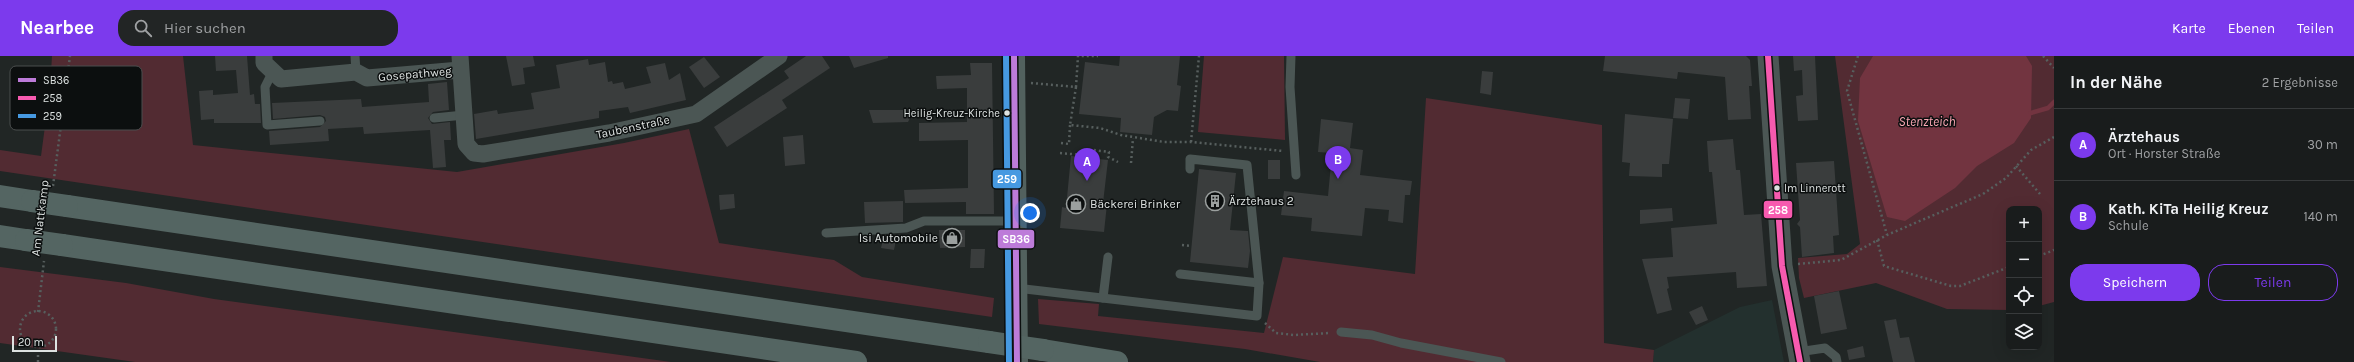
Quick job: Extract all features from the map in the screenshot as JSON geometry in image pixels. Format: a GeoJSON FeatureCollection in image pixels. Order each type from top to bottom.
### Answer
{"type":"FeatureCollection","features":[{"type":"Feature","properties":{"kind":"highway"},"geometry":{"type":"LineString","coordinates":[[0,196],[1117,362]]}},
{"type":"Feature","properties":{"kind":"highway"},"geometry":{"type":"LineString","coordinates":[[0,236],[856,362]]}},
{"type":"Feature","properties":{"kind":"main road"},"geometry":{"type":"LineString","coordinates":[[1014,56],[1017,362]]}},
{"type":"Feature","properties":{"kind":"street"},"geometry":{"type":"LineString","coordinates":[[264,56],[264,63],[273,71]]}},
{"type":"Feature","properties":{"kind":"street","name":"Taubenstraße"},"geometry":{"type":"LineString","coordinates":[[464,115],[466,144],[471,151],[483,154],[609,133],[696,114],[779,56]]}},
{"type":"Feature","properties":{"kind":"street"},"geometry":{"type":"LineString","coordinates":[[1768,56],[1782,266],[1799,357]]}},
{"type":"Feature","properties":{"kind":"street"},"geometry":{"type":"LineString","coordinates":[[460,63],[464,115]]}},
{"type":"Feature","properties":{"kind":"street","name":"Gosepathweg"},"geometry":{"type":"LineString","coordinates":[[273,71],[281,79],[356,64],[367,78],[460,63]]}},
{"type":"Feature","properties":{"kind":"lane"},"geometry":{"type":"LineString","coordinates":[[1291,56],[1290,87],[1296,175]]}},
{"type":"Feature","properties":{"kind":"lane"},"geometry":{"type":"LineString","coordinates":[[273,71],[265,87],[267,125],[320,121]]}},
{"type":"Feature","properties":{"kind":"lane"},"geometry":{"type":"LineString","coordinates":[[434,118],[464,115]]}},
{"type":"Feature","properties":{"kind":"lane"},"geometry":{"type":"LineString","coordinates":[[1016,288],[1257,316],[1259,283],[1247,165],[1190,159],[1190,169]]}},
{"type":"Feature","properties":{"kind":"lane"},"geometry":{"type":"LineString","coordinates":[[826,233],[906,228],[924,221],[1015,221]]}},
{"type":"Feature","properties":{"kind":"lane"},"geometry":{"type":"LineString","coordinates":[[1103,298],[1108,257]]}},
{"type":"Feature","properties":{"kind":"lane"},"geometry":{"type":"LineString","coordinates":[[1180,274],[1259,283]]}},
{"type":"Feature","properties":{"kind":"lane"},"geometry":{"type":"LineString","coordinates":[[1342,332],[1372,335],[1401,343],[1501,362]]}},
{"type":"Feature","properties":{"kind":"lane"},"geometry":{"type":"LineString","coordinates":[[1799,357],[1825,348],[1836,357],[1837,362]]}},
{"type":"Feature","properties":{"kind":"path","name":"Am Nattkamp"},"geometry":{"type":"LineString","coordinates":[[69,66],[70,56]]}},
{"type":"Feature","properties":{"kind":"path"},"geometry":{"type":"LineString","coordinates":[[1062,143],[1069,144],[1078,56],[1098,56]]}},
{"type":"Feature","properties":{"kind":"path"},"geometry":{"type":"LineString","coordinates":[[1191,142],[1199,56]]}},
{"type":"Feature","properties":{"kind":"path"},"geometry":{"type":"LineString","coordinates":[[1858,56],[1847,90],[1887,235]]}},
{"type":"Feature","properties":{"kind":"path"},"geometry":{"type":"LineString","coordinates":[[2043,56],[2054,68]]}},
{"type":"Feature","properties":{"kind":"path"},"geometry":{"type":"LineString","coordinates":[[1014,82],[1076,86]]}},
{"type":"Feature","properties":{"kind":"path"},"geometry":{"type":"LineString","coordinates":[[1070,125],[1100,128],[1108,132],[1133,138],[1164,142],[1191,142],[1294,152]]}},
{"type":"Feature","properties":{"kind":"path","name":"Am Nattkamp"},"geometry":{"type":"LineString","coordinates":[[53,189],[61,130]]}},
{"type":"Feature","properties":{"kind":"path"},"geometry":{"type":"LineString","coordinates":[[1131,163],[1133,138]]}},
{"type":"Feature","properties":{"kind":"path"},"geometry":{"type":"LineString","coordinates":[[1782,266],[1841,260],[1887,235],[1983,194],[2006,178],[2031,150],[2054,138]]}},
{"type":"Feature","properties":{"kind":"path"},"geometry":{"type":"LineString","coordinates":[[1060,152],[1092,156],[1093,150],[1109,152],[1108,158],[1118,162]]}},
{"type":"Feature","properties":{"kind":"path"},"geometry":{"type":"LineString","coordinates":[[2016,166],[2040,194]]}},
{"type":"Feature","properties":{"kind":"path"},"geometry":{"type":"LineString","coordinates":[[1877,240],[1884,266],[1951,286],[1960,286],[2006,268]]}},
{"type":"Feature","properties":{"kind":"path"},"geometry":{"type":"LineString","coordinates":[[1182,245],[1191,246]]}},
{"type":"Feature","properties":{"kind":"path"},"geometry":{"type":"LineString","coordinates":[[2042,255],[2054,250]]}},
{"type":"Feature","properties":{"kind":"path","name":"Am Nattkamp"},"geometry":{"type":"LineString","coordinates":[[38,312],[44,259]]}},
{"type":"Feature","properties":{"kind":"path"},"geometry":{"type":"LineString","coordinates":[[38,312],[48,314],[55,322],[57,332],[53,340],[38,346],[28,344],[23,339],[20,332],[20,325],[24,318],[31,313],[38,312]]}},
{"type":"Feature","properties":{"kind":"path"},"geometry":{"type":"LineString","coordinates":[[1257,316],[1276,333],[1294,335],[1342,332]]}},
{"type":"Feature","properties":{"kind":"path"},"geometry":{"type":"LineString","coordinates":[[38,346],[38,362]]}},
{"type":"Feature","properties":{"kind":"shaded area"},"geometry":{"type":"Polygon","coordinates":[[[52,56],[183,56],[193,145],[457,172],[624,143],[689,129],[719,243],[834,260],[862,277],[994,298],[992,317],[0,171],[0,150],[41,156],[44,130],[142,130],[142,66],[51,66],[52,56]]]}},
{"type":"Feature","properties":{"kind":"shaded area"},"geometry":{"type":"Polygon","coordinates":[[[1204,56],[1284,56],[1285,140],[1198,132],[1204,56]]]}},
{"type":"Feature","properties":{"kind":"shaded area"},"geometry":{"type":"Polygon","coordinates":[[[1835,56],[2054,56],[2054,302],[2042,305],[2042,206],[2006,206],[2006,310],[1947,309],[1876,283],[1804,298],[1799,278],[1798,258],[1847,254],[1860,244],[1835,56]]]}},
{"type":"Feature","properties":{"kind":"shaded area"},"geometry":{"type":"Polygon","coordinates":[[[1426,98],[1602,125],[1604,343],[1654,350],[1653,362],[1320,362],[1245,349],[1039,324],[1038,299],[1099,304],[1098,316],[1264,333],[1283,257],[1415,274],[1426,98]]]}},
{"type":"Feature","properties":{"kind":"shaded area"},"geometry":{"type":"Polygon","coordinates":[[[0,267],[126,283],[214,299],[671,362],[135,362],[0,343],[0,267]]]}},
{"type":"Feature","properties":{"kind":"shaded area"},"geometry":{"type":"Polygon","coordinates":[[[1772,300],[1784,362],[1653,362],[1654,350],[1740,307],[1772,300]]]}},
{"type":"Feature","properties":{"kind":"water","name":"Stenzteich"},"geometry":{"type":"Polygon","coordinates":[[[1873,56],[2026,56],[2032,66],[2031,118],[2014,143],[1977,166],[1955,188],[1905,221],[1887,217],[1858,121],[1860,78],[1873,56]]]}},
{"type":"Feature","properties":{"kind":"building"},"geometry":{"type":"Polygon","coordinates":[[[215,56],[247,56],[250,95],[254,94],[255,104],[260,104],[261,123],[214,123],[214,119],[201,120],[199,91],[213,90],[213,95],[238,93],[236,70],[216,71],[215,56]]]}},
{"type":"Feature","properties":{"kind":"building"},"geometry":{"type":"Polygon","coordinates":[[[506,56],[533,56],[535,66],[523,68],[525,84],[512,86],[506,56]]]}},
{"type":"Feature","properties":{"kind":"building"},"geometry":{"type":"Polygon","coordinates":[[[806,56],[822,56],[830,68],[782,100],[787,108],[727,147],[714,127],[789,78],[784,71],[806,56]]]}},
{"type":"Feature","properties":{"kind":"building"},"geometry":{"type":"Polygon","coordinates":[[[849,56],[888,56],[888,58],[854,68],[849,56]]]}},
{"type":"Feature","properties":{"kind":"building"},"geometry":{"type":"Polygon","coordinates":[[[1120,56],[1180,56],[1177,85],[1181,86],[1178,111],[1167,110],[1154,117],[1152,135],[1120,132],[1121,118],[1079,114],[1085,62],[1119,66],[1120,56]]]}},
{"type":"Feature","properties":{"kind":"building"},"geometry":{"type":"Polygon","coordinates":[[[1605,56],[1746,56],[1750,60],[1752,86],[1749,86],[1751,119],[1728,120],[1725,77],[1678,72],[1677,79],[1603,71],[1605,56]]]}},
{"type":"Feature","properties":{"kind":"building"},"geometry":{"type":"Polygon","coordinates":[[[1793,56],[1815,56],[1818,120],[1798,121],[1796,96],[1803,95],[1802,70],[1794,71],[1793,56]]]}},
{"type":"Feature","properties":{"kind":"building"},"geometry":{"type":"Polygon","coordinates":[[[704,57],[720,77],[704,88],[689,67],[704,57]]]}},
{"type":"Feature","properties":{"kind":"building"},"geometry":{"type":"Polygon","coordinates":[[[588,59],[589,65],[605,62],[608,82],[612,81],[613,84],[623,82],[625,89],[651,83],[646,67],[665,63],[669,80],[680,73],[686,100],[630,113],[628,107],[599,111],[599,118],[476,139],[474,114],[497,110],[498,114],[534,109],[531,93],[560,88],[556,65],[588,59]]]}},
{"type":"Feature","properties":{"kind":"building"},"geometry":{"type":"Polygon","coordinates":[[[970,63],[992,63],[994,214],[966,214],[966,202],[905,203],[904,190],[968,188],[968,140],[919,141],[919,123],[967,122],[967,88],[937,89],[936,76],[971,75],[970,63]]]}},
{"type":"Feature","properties":{"kind":"building"},"geometry":{"type":"Polygon","coordinates":[[[1482,71],[1493,72],[1491,95],[1480,93],[1482,71]]]}},
{"type":"Feature","properties":{"kind":"building"},"geometry":{"type":"Polygon","coordinates":[[[447,82],[449,110],[433,112],[428,118],[432,124],[450,122],[451,140],[444,140],[446,167],[433,168],[430,130],[364,134],[363,127],[328,129],[329,141],[270,145],[269,131],[320,127],[326,121],[325,117],[320,115],[273,119],[272,103],[361,99],[362,107],[429,102],[428,84],[447,82]]]}},
{"type":"Feature","properties":{"kind":"building"},"geometry":{"type":"Polygon","coordinates":[[[1675,98],[1690,99],[1688,119],[1673,118],[1675,98]]]}},
{"type":"Feature","properties":{"kind":"building"},"geometry":{"type":"Polygon","coordinates":[[[869,110],[914,110],[908,122],[873,123],[869,110]]]}},
{"type":"Feature","properties":{"kind":"building"},"geometry":{"type":"Polygon","coordinates":[[[1625,114],[1673,119],[1669,164],[1662,164],[1662,177],[1629,176],[1630,163],[1622,162],[1625,114]]]}},
{"type":"Feature","properties":{"kind":"building"},"geometry":{"type":"Polygon","coordinates":[[[1321,119],[1353,123],[1350,148],[1363,150],[1360,175],[1412,181],[1410,195],[1405,195],[1403,223],[1388,221],[1389,210],[1365,208],[1362,236],[1311,231],[1312,218],[1281,215],[1284,191],[1328,196],[1332,153],[1318,152],[1321,119]]]}},
{"type":"Feature","properties":{"kind":"building"},"geometry":{"type":"Polygon","coordinates":[[[803,135],[805,164],[785,166],[783,137],[803,135]]]}},
{"type":"Feature","properties":{"kind":"building"},"geometry":{"type":"Polygon","coordinates":[[[1733,139],[1736,170],[1740,170],[1744,215],[1761,214],[1767,286],[1737,288],[1736,272],[1667,277],[1669,288],[1667,289],[1672,310],[1657,314],[1642,259],[1673,257],[1671,228],[1717,224],[1712,172],[1709,172],[1707,141],[1733,139]]]}},
{"type":"Feature","properties":{"kind":"building"},"geometry":{"type":"Polygon","coordinates":[[[1071,156],[1108,160],[1103,203],[1107,204],[1104,232],[1060,228],[1062,207],[1066,208],[1071,156]]]}},
{"type":"Feature","properties":{"kind":"building"},"geometry":{"type":"Polygon","coordinates":[[[1268,160],[1280,160],[1280,179],[1268,179],[1268,160]]]}},
{"type":"Feature","properties":{"kind":"building"},"geometry":{"type":"Polygon","coordinates":[[[1834,161],[1839,235],[1833,236],[1834,253],[1802,257],[1800,227],[1797,224],[1800,220],[1796,163],[1834,161]]]}},
{"type":"Feature","properties":{"kind":"building","name":"Ärztehaus 2"},"geometry":{"type":"Polygon","coordinates":[[[1199,169],[1236,173],[1230,230],[1248,231],[1250,251],[1248,268],[1190,262],[1199,169]]]}},
{"type":"Feature","properties":{"kind":"building"},"geometry":{"type":"Polygon","coordinates":[[[734,194],[735,208],[720,210],[719,195],[734,194]]]}},
{"type":"Feature","properties":{"kind":"building"},"geometry":{"type":"Polygon","coordinates":[[[903,201],[903,222],[865,223],[864,202],[903,201]]]}},
{"type":"Feature","properties":{"kind":"building"},"geometry":{"type":"Polygon","coordinates":[[[1672,208],[1673,221],[1640,224],[1640,210],[1672,208]]]}},
{"type":"Feature","properties":{"kind":"building","name":"Isi Automobile"},"geometry":{"type":"Polygon","coordinates":[[[939,230],[965,230],[965,247],[940,248],[939,230]]]}},
{"type":"Feature","properties":{"kind":"building"},"geometry":{"type":"Polygon","coordinates":[[[884,235],[897,235],[894,250],[881,248],[884,235]]]}},
{"type":"Feature","properties":{"kind":"building"},"geometry":{"type":"Polygon","coordinates":[[[971,249],[985,249],[984,268],[970,268],[971,249]]]}},
{"type":"Feature","properties":{"kind":"building"},"geometry":{"type":"Polygon","coordinates":[[[1839,291],[1847,329],[1821,334],[1814,296],[1839,291]]]}},
{"type":"Feature","properties":{"kind":"building"},"geometry":{"type":"Polygon","coordinates":[[[1702,306],[1708,320],[1696,325],[1689,312],[1702,306]]]}},
{"type":"Feature","properties":{"kind":"building"},"geometry":{"type":"Polygon","coordinates":[[[1896,319],[1900,338],[1909,337],[1915,362],[1893,362],[1884,321],[1896,319]]]}},
{"type":"Feature","properties":{"kind":"building"},"geometry":{"type":"Polygon","coordinates":[[[1863,346],[1865,357],[1849,360],[1847,350],[1863,346]]]}},
{"type":"Feature","properties":{"kind":"waterway"},"geometry":{"type":"LineString","coordinates":[[2031,113],[2048,108],[2054,102]]}},
{"type":"Feature","properties":{"kind":"transit line","name":"259"},"geometry":{"type":"LineString","coordinates":[[1006,56],[1009,362]]}},
{"type":"Feature","properties":{"kind":"transit line","name":"SB36"},"geometry":{"type":"LineString","coordinates":[[1014,56],[1017,362]]}},
{"type":"Feature","properties":{"kind":"transit line","name":"258"},"geometry":{"type":"LineString","coordinates":[[1768,56],[1782,266],[1800,362]]}},
{"type":"Feature","properties":{"kind":"place","name":"Heilig-Kreuz-Kirche"},"geometry":{"type":"Point","coordinates":[1007,113]}},
{"type":"Feature","properties":{"kind":"place","name":"Kath. KiTa Heilig Kreuz"},"geometry":{"type":"Point","coordinates":[1338,179]}},
{"type":"Feature","properties":{"kind":"place","name":"Ärztehaus"},"geometry":{"type":"Point","coordinates":[1087,181]}},
{"type":"Feature","properties":{"kind":"place","name":"Im Linnerott"},"geometry":{"type":"Point","coordinates":[1777,188]}},
{"type":"Feature","properties":{"kind":"place","name":"Ärztehaus 2"},"geometry":{"type":"Point","coordinates":[1215,201]}},
{"type":"Feature","properties":{"kind":"place","name":"Bäckerei Brinker"},"geometry":{"type":"Point","coordinates":[1076,204]}},
{"type":"Feature","properties":{"kind":"place","name":"Isi Automobile"},"geometry":{"type":"Point","coordinates":[952,238]}}]}
